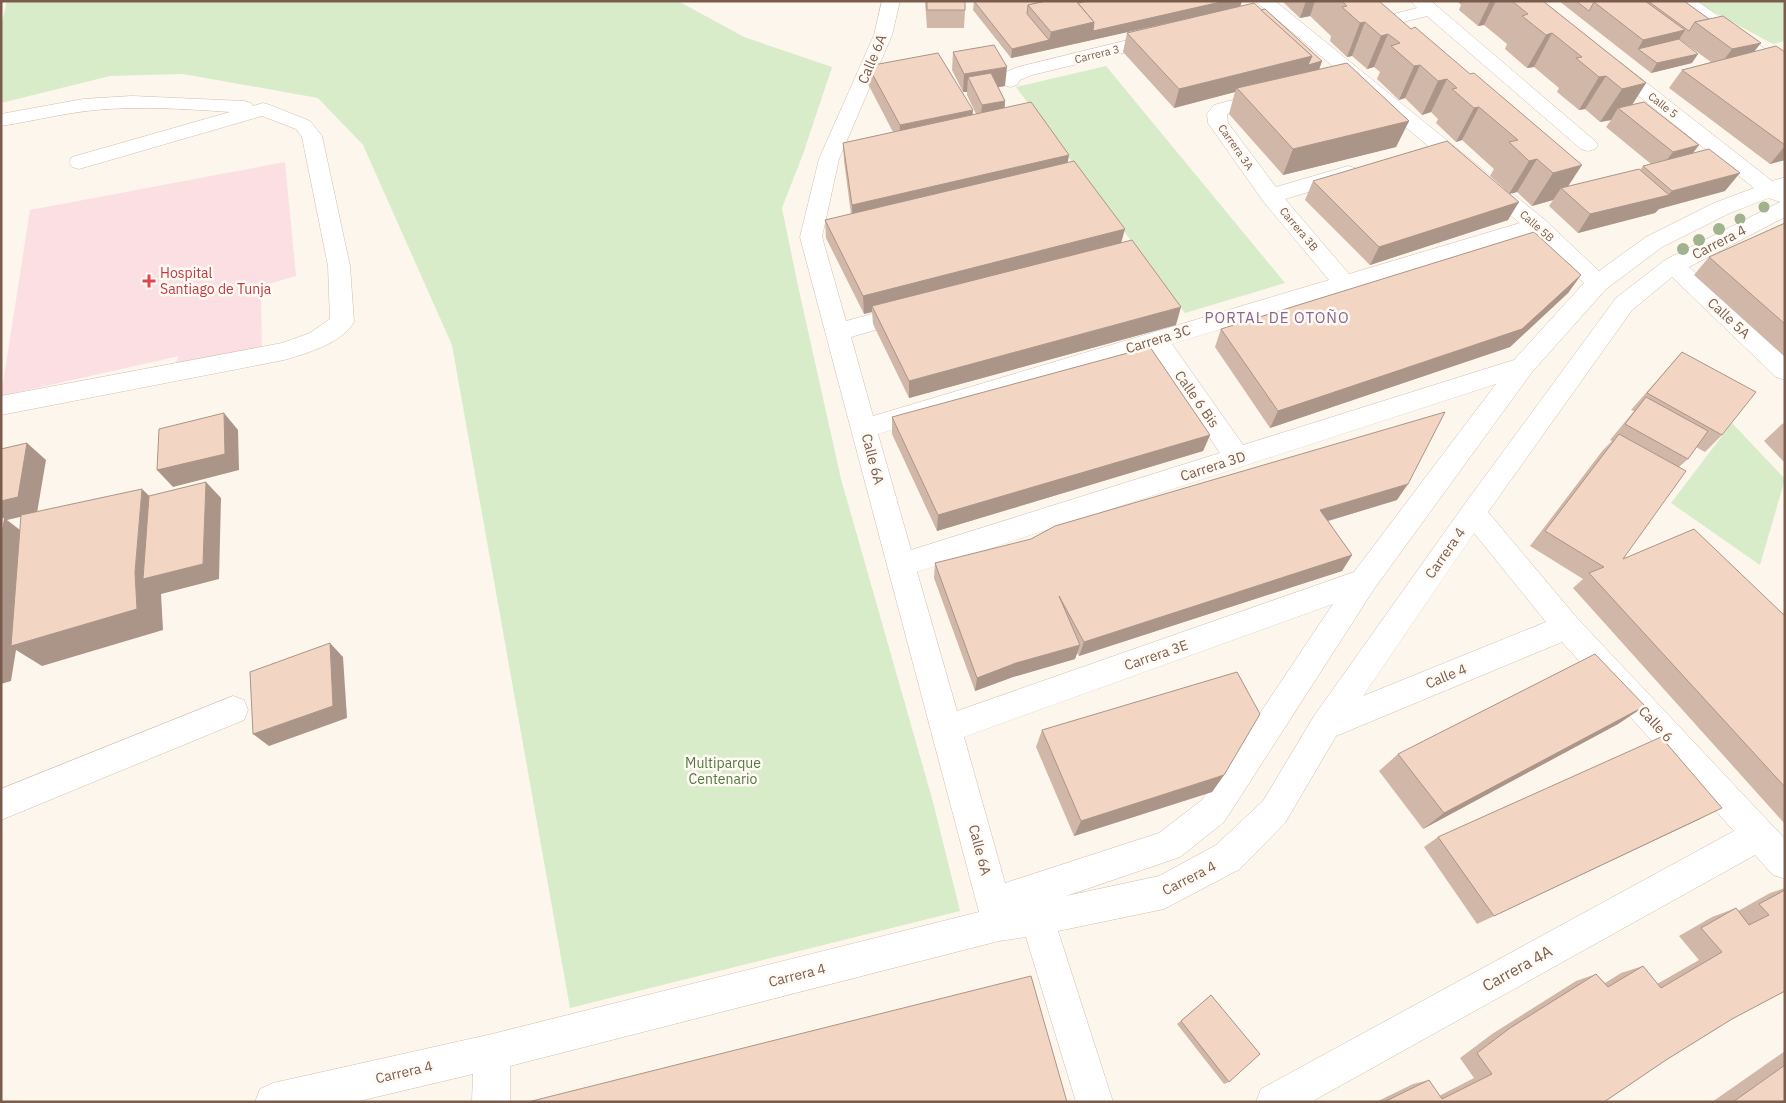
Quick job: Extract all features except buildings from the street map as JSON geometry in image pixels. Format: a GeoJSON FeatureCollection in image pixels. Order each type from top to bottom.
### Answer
{"type":"FeatureCollection","features":[{"type":"Feature","properties":{"kind":"street","name":"Calle 6A"},"geometry":{"type":"LineString","coordinates":[[891,1],[883,35],[838,157],[821,235],[838,332],[996,913]]}},
{"type":"Feature","properties":{"kind":"street"},"geometry":{"type":"LineString","coordinates":[[1686,1],[1785,72]]}},
{"type":"Feature","properties":{"kind":"street"},"geometry":{"type":"LineString","coordinates":[[1388,21],[1425,6],[1498,68],[1535,110],[1588,145],[1562,150]]}},
{"type":"Feature","properties":{"kind":"street","name":"Calle 5B"},"geometry":{"type":"LineString","coordinates":[[1264,9],[1343,77],[1431,148],[1536,225],[1598,283]]}},
{"type":"Feature","properties":{"kind":"street","name":"Carrera 3"},"geometry":{"type":"LineString","coordinates":[[1010,81],[1014,76],[1025,71],[1178,34]]}},
{"type":"Feature","properties":{"kind":"street"},"geometry":{"type":"LineString","coordinates":[[1450,49],[1470,44]]}},
{"type":"Feature","properties":{"kind":"street"},"geometry":{"type":"LineString","coordinates":[[1766,59],[1785,55]]}},
{"type":"Feature","properties":{"kind":"street","name":"Calle 5"},"geometry":{"type":"LineString","coordinates":[[1601,56],[1781,201]]}},
{"type":"Feature","properties":{"kind":"street"},"geometry":{"type":"LineString","coordinates":[[1480,74],[1498,68]]}},
{"type":"Feature","properties":{"kind":"street","name":"Carrera 3A"},"geometry":{"type":"LineString","coordinates":[[1271,196],[1218,123],[1217,114],[1221,109],[1286,92]]}},
{"type":"Feature","properties":{"kind":"street"},"geometry":{"type":"LineString","coordinates":[[1,120],[94,104],[170,102],[263,109],[303,125],[312,136],[338,266],[342,322],[318,339],[284,351],[1,406]]}},
{"type":"Feature","properties":{"kind":"street"},"geometry":{"type":"LineString","coordinates":[[79,162],[263,109]]}},
{"type":"Feature","properties":{"kind":"street","name":"Carrera 3B"},"geometry":{"type":"LineString","coordinates":[[1344,283],[1271,196],[1365,168]]}},
{"type":"Feature","properties":{"kind":"street","name":"Carrera 4"},"geometry":{"type":"LineString","coordinates":[[996,913],[1037,919],[1164,892],[1228,857],[1274,812],[1325,726],[1473,513],[1624,304],[1673,265],[1781,201]]}},
{"type":"Feature","properties":{"kind":"street","name":"Carrera 4"},"geometry":{"type":"LineString","coordinates":[[273,1102],[492,1052],[996,913],[1168,846],[1213,811],[1364,581],[1523,366],[1598,283],[1654,242],[1722,208],[1781,201]]}},
{"type":"Feature","properties":{"kind":"street","name":"Carrera 3C"},"geometry":{"type":"LineString","coordinates":[[865,428],[1536,225]]}},
{"type":"Feature","properties":{"kind":"street","name":"Calle 5A"},"geometry":{"type":"LineString","coordinates":[[1673,265],[1785,370]]}},
{"type":"Feature","properties":{"kind":"street"},"geometry":{"type":"LineString","coordinates":[[838,332],[934,305]]}},
{"type":"Feature","properties":{"kind":"street","name":"Calle 6 Bis"},"geometry":{"type":"LineString","coordinates":[[1156,340],[1238,458]]}},
{"type":"Feature","properties":{"kind":"street","name":"Carrera 3D"},"geometry":{"type":"LineString","coordinates":[[902,565],[1523,366]]}},
{"type":"Feature","properties":{"kind":"street","name":"Calle 6"},"geometry":{"type":"LineString","coordinates":[[1473,513],[1567,627],[1785,863]]}},
{"type":"Feature","properties":{"kind":"street","name":"Carrera 3E"},"geometry":{"type":"LineString","coordinates":[[947,729],[1364,581]]}},
{"type":"Feature","properties":{"kind":"street","name":"Calle 4"},"geometry":{"type":"LineString","coordinates":[[1325,726],[1567,627]]}},
{"type":"Feature","properties":{"kind":"street"},"geometry":{"type":"LineString","coordinates":[[1,805],[233,710]]}},
{"type":"Feature","properties":{"kind":"street","name":"Carrera 4A"},"geometry":{"type":"LineString","coordinates":[[1274,1102],[1759,835]]}},
{"type":"Feature","properties":{"kind":"street"},"geometry":{"type":"LineString","coordinates":[[1037,919],[1095,1102]]}},
{"type":"Feature","properties":{"kind":"street"},"geometry":{"type":"LineString","coordinates":[[491,1102],[492,1052]]}},
{"type":"Feature","properties":{"kind":"shaded area","name":"Hospital Santiago de Tunja"},"geometry":{"type":"Polygon","coordinates":[[[285,162],[296,276],[261,286],[262,355],[174,366],[179,356],[1,396],[30,210],[285,162]]]}},
{"type":"Feature","properties":{"kind":"green space","name":"Multiparque Centenario"},"geometry":{"type":"Polygon","coordinates":[[[7,1],[678,1],[744,37],[832,67],[803,154],[782,208],[841,479],[933,802],[960,911],[570,1008],[452,345],[363,145],[318,98],[183,74],[110,76],[1,103],[1,27],[7,1]]]}},
{"type":"Feature","properties":{"kind":"green space"},"geometry":{"type":"Polygon","coordinates":[[[1693,1],[1785,1],[1785,41],[1773,44],[1693,1]]]}},
{"type":"Feature","properties":{"kind":"green space"},"geometry":{"type":"Polygon","coordinates":[[[1106,66],[1285,283],[1185,313],[1016,87],[1106,66]]]}},
{"type":"Feature","properties":{"kind":"green space"},"geometry":{"type":"Polygon","coordinates":[[[1732,423],[1785,479],[1760,565],[1671,503],[1732,423]]]}},
{"type":"Feature","properties":{"kind":"place","name":"Hospital Santiago de Tunja"},"geometry":{"type":"Point","coordinates":[149,281]}},
{"type":"Feature","properties":{"kind":"district","name":"PORTAL DE OTOÑO"},"geometry":{"type":"Point","coordinates":[1277,317]}}]}
